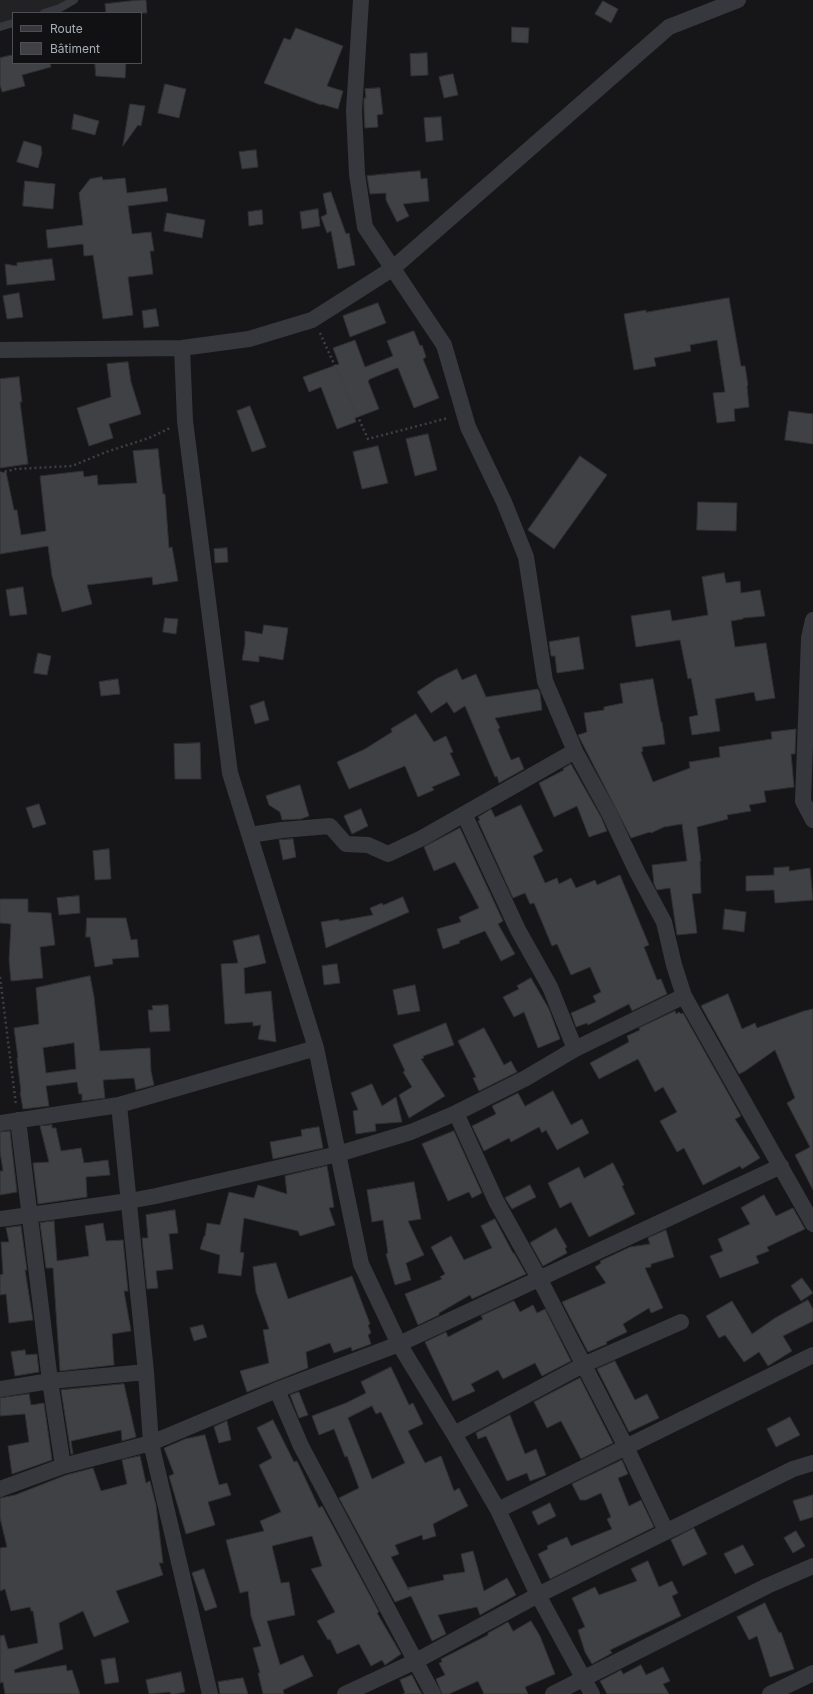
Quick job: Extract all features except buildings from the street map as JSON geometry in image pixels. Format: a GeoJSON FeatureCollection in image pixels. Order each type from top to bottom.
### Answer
{"type":"FeatureCollection","features":[{"type":"Feature","properties":{"kind":"street"},"geometry":{"type":"LineString","coordinates":[[361,0],[354,111],[357,174],[365,227],[444,345],[468,427],[504,502],[526,557],[545,681],[575,752],[609,813],[637,872],[664,922],[674,965],[684,996],[813,1224]]}},
{"type":"Feature","properties":{"kind":"street"},"geometry":{"type":"LineString","coordinates":[[0,350],[182,348],[249,339],[312,320],[392,269],[669,27],[738,0]]}},
{"type":"Feature","properties":{"kind":"street"},"geometry":{"type":"LineString","coordinates":[[182,348],[185,421],[230,773],[316,1048],[361,1264],[398,1344],[454,1434],[498,1510],[538,1595],[592,1694]]}},
{"type":"Feature","properties":{"kind":"street"},"geometry":{"type":"LineString","coordinates":[[813,620],[809,638],[803,800],[813,820]]}},
{"type":"Feature","properties":{"kind":"street"},"geometry":{"type":"LineString","coordinates":[[250,835],[282,830],[330,826],[346,844],[368,845],[388,854],[422,838],[575,752]]}},
{"type":"Feature","properties":{"kind":"street"},"geometry":{"type":"LineString","coordinates":[[464,814],[518,930],[550,987],[575,1049]]}},
{"type":"Feature","properties":{"kind":"street"},"geometry":{"type":"LineString","coordinates":[[0,1219],[28,1214],[129,1202],[338,1154],[411,1132],[456,1114],[526,1078],[575,1049],[684,996]]}},
{"type":"Feature","properties":{"kind":"street"},"geometry":{"type":"LineString","coordinates":[[0,1123],[119,1105],[316,1048]]}},
{"type":"Feature","properties":{"kind":"street"},"geometry":{"type":"LineString","coordinates":[[119,1105],[146,1372],[151,1443],[210,1694]]}},
{"type":"Feature","properties":{"kind":"street"},"geometry":{"type":"LineString","coordinates":[[456,1114],[496,1201],[539,1278],[626,1447],[666,1531]]}},
{"type":"Feature","properties":{"kind":"street"},"geometry":{"type":"LineString","coordinates":[[18,1120],[28,1214],[63,1466]]}},
{"type":"Feature","properties":{"kind":"street"},"geometry":{"type":"LineString","coordinates":[[0,1490],[63,1466],[151,1443],[276,1390],[398,1344],[781,1166]]}},
{"type":"Feature","properties":{"kind":"street"},"geometry":{"type":"LineString","coordinates":[[454,1434],[583,1365],[681,1322]]}},
{"type":"Feature","properties":{"kind":"street"},"geometry":{"type":"LineString","coordinates":[[498,1510],[813,1355]]}},
{"type":"Feature","properties":{"kind":"street"},"geometry":{"type":"LineString","coordinates":[[0,1389],[50,1381],[146,1372]]}},
{"type":"Feature","properties":{"kind":"street"},"geometry":{"type":"LineString","coordinates":[[276,1390],[301,1446],[433,1694]]}},
{"type":"Feature","properties":{"kind":"street"},"geometry":{"type":"LineString","coordinates":[[345,1694],[416,1661],[538,1595],[793,1468],[813,1463]]}},
{"type":"Feature","properties":{"kind":"street"},"geometry":{"type":"LineString","coordinates":[[553,1694],[767,1586],[813,1566]]}},
{"type":"Feature","properties":{"kind":"street"},"geometry":{"type":"LineString","coordinates":[[770,1694],[813,1674]]}},
{"type":"Feature","properties":{"kind":"lane"},"geometry":{"type":"LineString","coordinates":[[47,12],[60,8],[74,0]]}},
{"type":"Feature","properties":{"kind":"lane"},"geometry":{"type":"LineString","coordinates":[[0,27],[12,23]]}},
{"type":"Feature","properties":{"kind":"path"},"geometry":{"type":"LineString","coordinates":[[312,320],[326,344],[368,439],[464,414]]}},
{"type":"Feature","properties":{"kind":"path"},"geometry":{"type":"LineString","coordinates":[[0,473],[15,469],[72,466],[106,452],[149,438],[185,421]]}},
{"type":"Feature","properties":{"kind":"path"},"geometry":{"type":"LineString","coordinates":[[0,977],[1,1000],[18,1120]]}},
{"type":"Feature","properties":{"kind":"shaded area"},"geometry":{"type":"Polygon","coordinates":[[[0,0],[74,0],[46,12],[12,12],[12,23],[0,27],[0,0]]]}}]}
